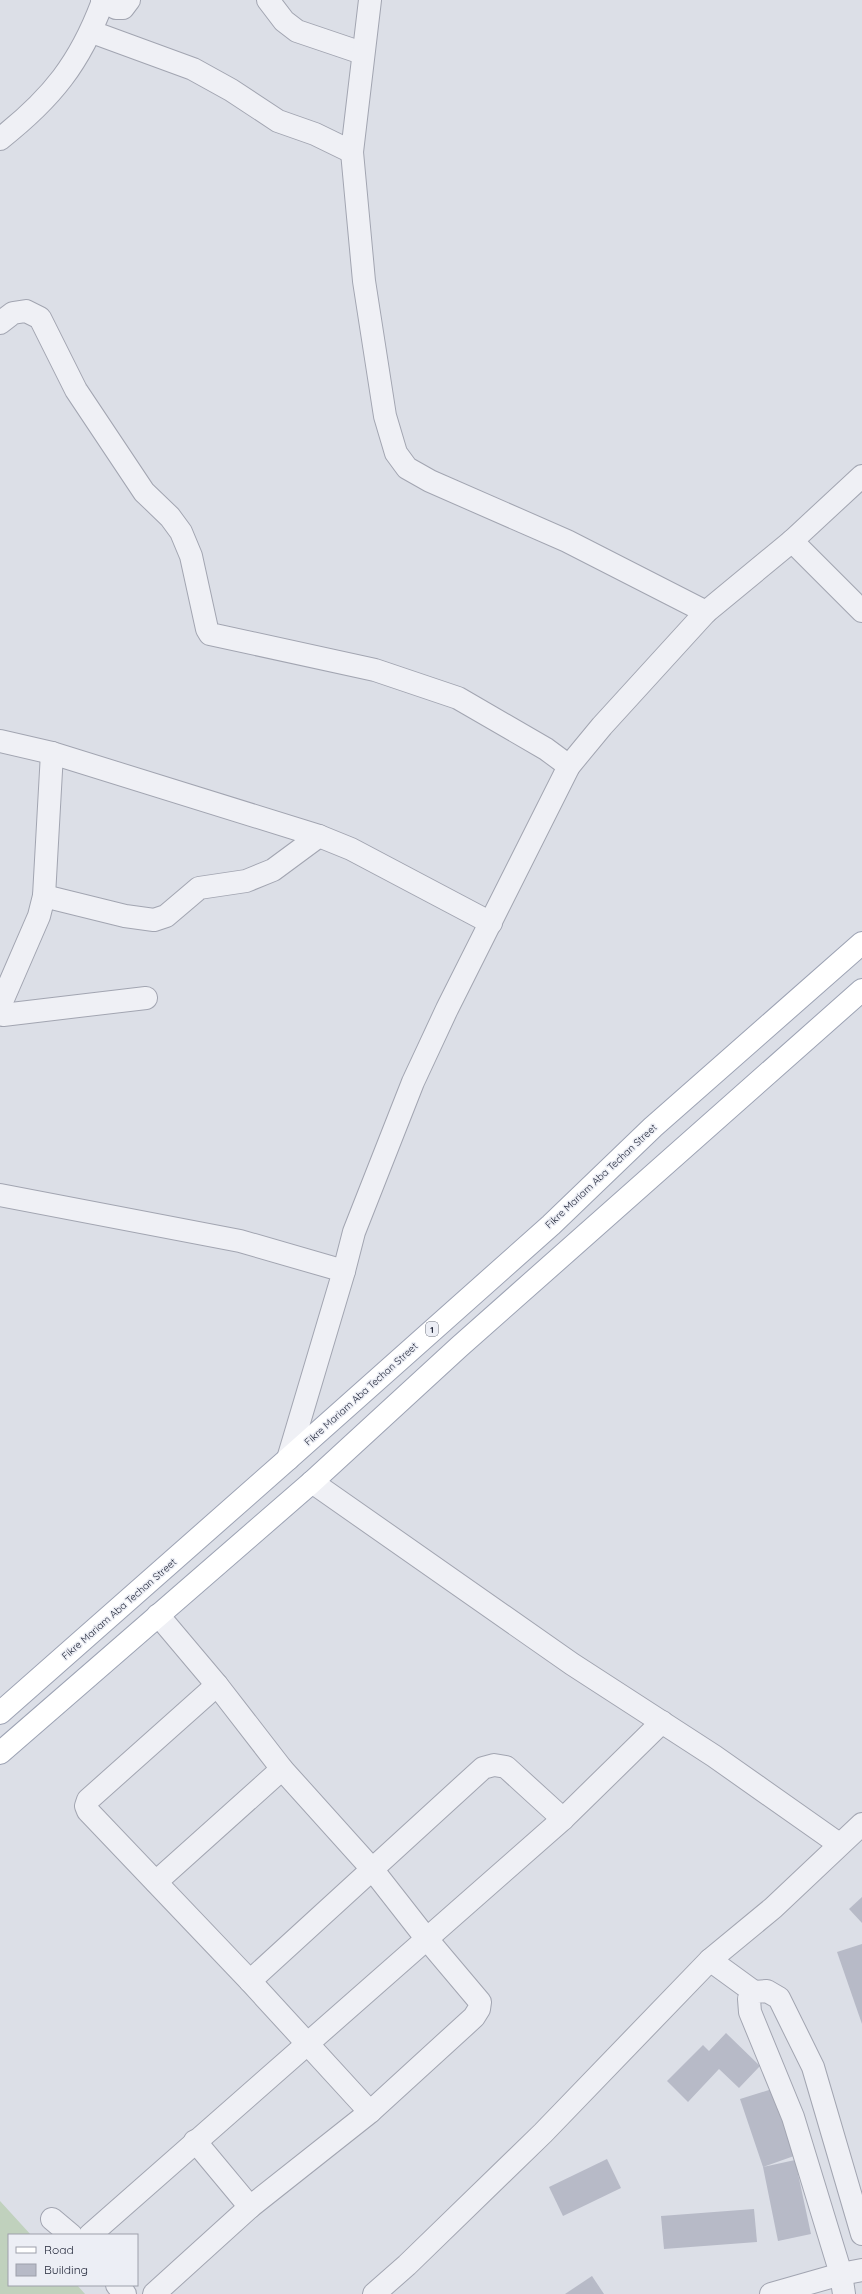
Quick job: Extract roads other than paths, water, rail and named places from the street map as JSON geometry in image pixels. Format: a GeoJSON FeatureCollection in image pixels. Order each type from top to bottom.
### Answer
{"type":"FeatureCollection","features":[{"type":"Feature","properties":{"kind":"main road","name":"Fikre Mariam Aba Techan Street"},"geometry":{"type":"LineString","coordinates":[[0,1713],[288,1460],[550,1225],[659,1122],[862,943]]}},
{"type":"Feature","properties":{"kind":"main road"},"geometry":{"type":"LineString","coordinates":[[0,1753],[312,1482],[536,1278],[862,990]]}},
{"type":"Feature","properties":{"kind":"street"},"geometry":{"type":"LineString","coordinates":[[0,139],[38,108],[69,71],[92,32],[103,0],[116,8],[123,8],[129,0]]}},
{"type":"Feature","properties":{"kind":"street"},"geometry":{"type":"LineString","coordinates":[[268,0],[284,21],[297,31],[362,53]]}},
{"type":"Feature","properties":{"kind":"street"},"geometry":{"type":"LineString","coordinates":[[370,0],[362,53],[352,152],[364,281],[385,416],[396,453],[407,468],[430,481],[566,541],[706,612]]}},
{"type":"Feature","properties":{"kind":"street"},"geometry":{"type":"LineString","coordinates":[[92,32],[193,69],[231,90],[278,121],[315,134],[352,152]]}},
{"type":"Feature","properties":{"kind":"street"},"geometry":{"type":"LineString","coordinates":[[0,323],[13,313],[26,311],[40,318],[76,390],[144,492],[170,517],[181,532],[191,556],[207,629],[210,634],[216,637],[374,670],[458,698],[546,749],[569,766]]}},
{"type":"Feature","properties":{"kind":"street"},"geometry":{"type":"LineString","coordinates":[[288,1460],[344,1271],[354,1232],[413,1082],[447,1010],[569,766],[602,726],[706,612],[792,541],[862,476]]}},
{"type":"Feature","properties":{"kind":"street"},"geometry":{"type":"LineString","coordinates":[[792,541],[862,612]]}},
{"type":"Feature","properties":{"kind":"street"},"geometry":{"type":"LineString","coordinates":[[0,741],[52,753],[319,836],[351,849],[491,923]]}},
{"type":"Feature","properties":{"kind":"street"},"geometry":{"type":"LineString","coordinates":[[52,753],[44,896],[39,916],[1,1011],[146,998]]}},
{"type":"Feature","properties":{"kind":"street"},"geometry":{"type":"LineString","coordinates":[[44,896],[125,916],[154,920],[166,916],[199,888],[246,881],[273,870],[319,836]]}},
{"type":"Feature","properties":{"kind":"street"},"geometry":{"type":"LineString","coordinates":[[0,1195],[240,1241],[344,1271]]}},
{"type":"Feature","properties":{"kind":"street"},"geometry":{"type":"LineString","coordinates":[[312,1482],[572,1664],[714,1756],[839,1844]]}},
{"type":"Feature","properties":{"kind":"street"},"geometry":{"type":"LineString","coordinates":[[154,2294],[250,2207],[370,2112],[474,2017],[479,2010],[480,2002],[426,1938],[372,1869],[282,1768],[217,1685],[158,1615]]}},
{"type":"Feature","properties":{"kind":"street"},"geometry":{"type":"LineString","coordinates":[[217,1685],[88,1800],[86,1806],[88,1811],[250,1980],[306,2044],[370,2112]]}},
{"type":"Feature","properties":{"kind":"street"},"geometry":{"type":"LineString","coordinates":[[91,2234],[195,2141],[563,1819],[662,1722]]}},
{"type":"Feature","properties":{"kind":"street"},"geometry":{"type":"LineString","coordinates":[[250,1980],[483,1768],[494,1765],[506,1767],[563,1819]]}},
{"type":"Feature","properties":{"kind":"street"},"geometry":{"type":"LineString","coordinates":[[156,1882],[282,1768]]}},
{"type":"Feature","properties":{"kind":"street"},"geometry":{"type":"LineString","coordinates":[[374,2294],[408,2265],[543,2133],[710,1960],[773,1908],[839,1844],[862,1824]]}},
{"type":"Feature","properties":{"kind":"street"},"geometry":{"type":"LineString","coordinates":[[710,1960],[754,1992],[767,1991],[778,1998],[813,2067],[862,2234]]}},
{"type":"Feature","properties":{"kind":"street"},"geometry":{"type":"LineString","coordinates":[[754,1992],[749,1998],[750,2012],[793,2117],[842,2284]]}},
{"type":"Feature","properties":{"kind":"street"},"geometry":{"type":"LineString","coordinates":[[195,2141],[250,2207]]}},
{"type":"Feature","properties":{"kind":"street"},"geometry":{"type":"LineString","coordinates":[[52,2219],[70,2234]]}},
{"type":"Feature","properties":{"kind":"street"},"geometry":{"type":"LineString","coordinates":[[771,2294],[842,2284],[862,2270]]}},
{"type":"Feature","properties":{"kind":"street"},"geometry":{"type":"LineString","coordinates":[[118,2286],[125,2294]]}}]}
